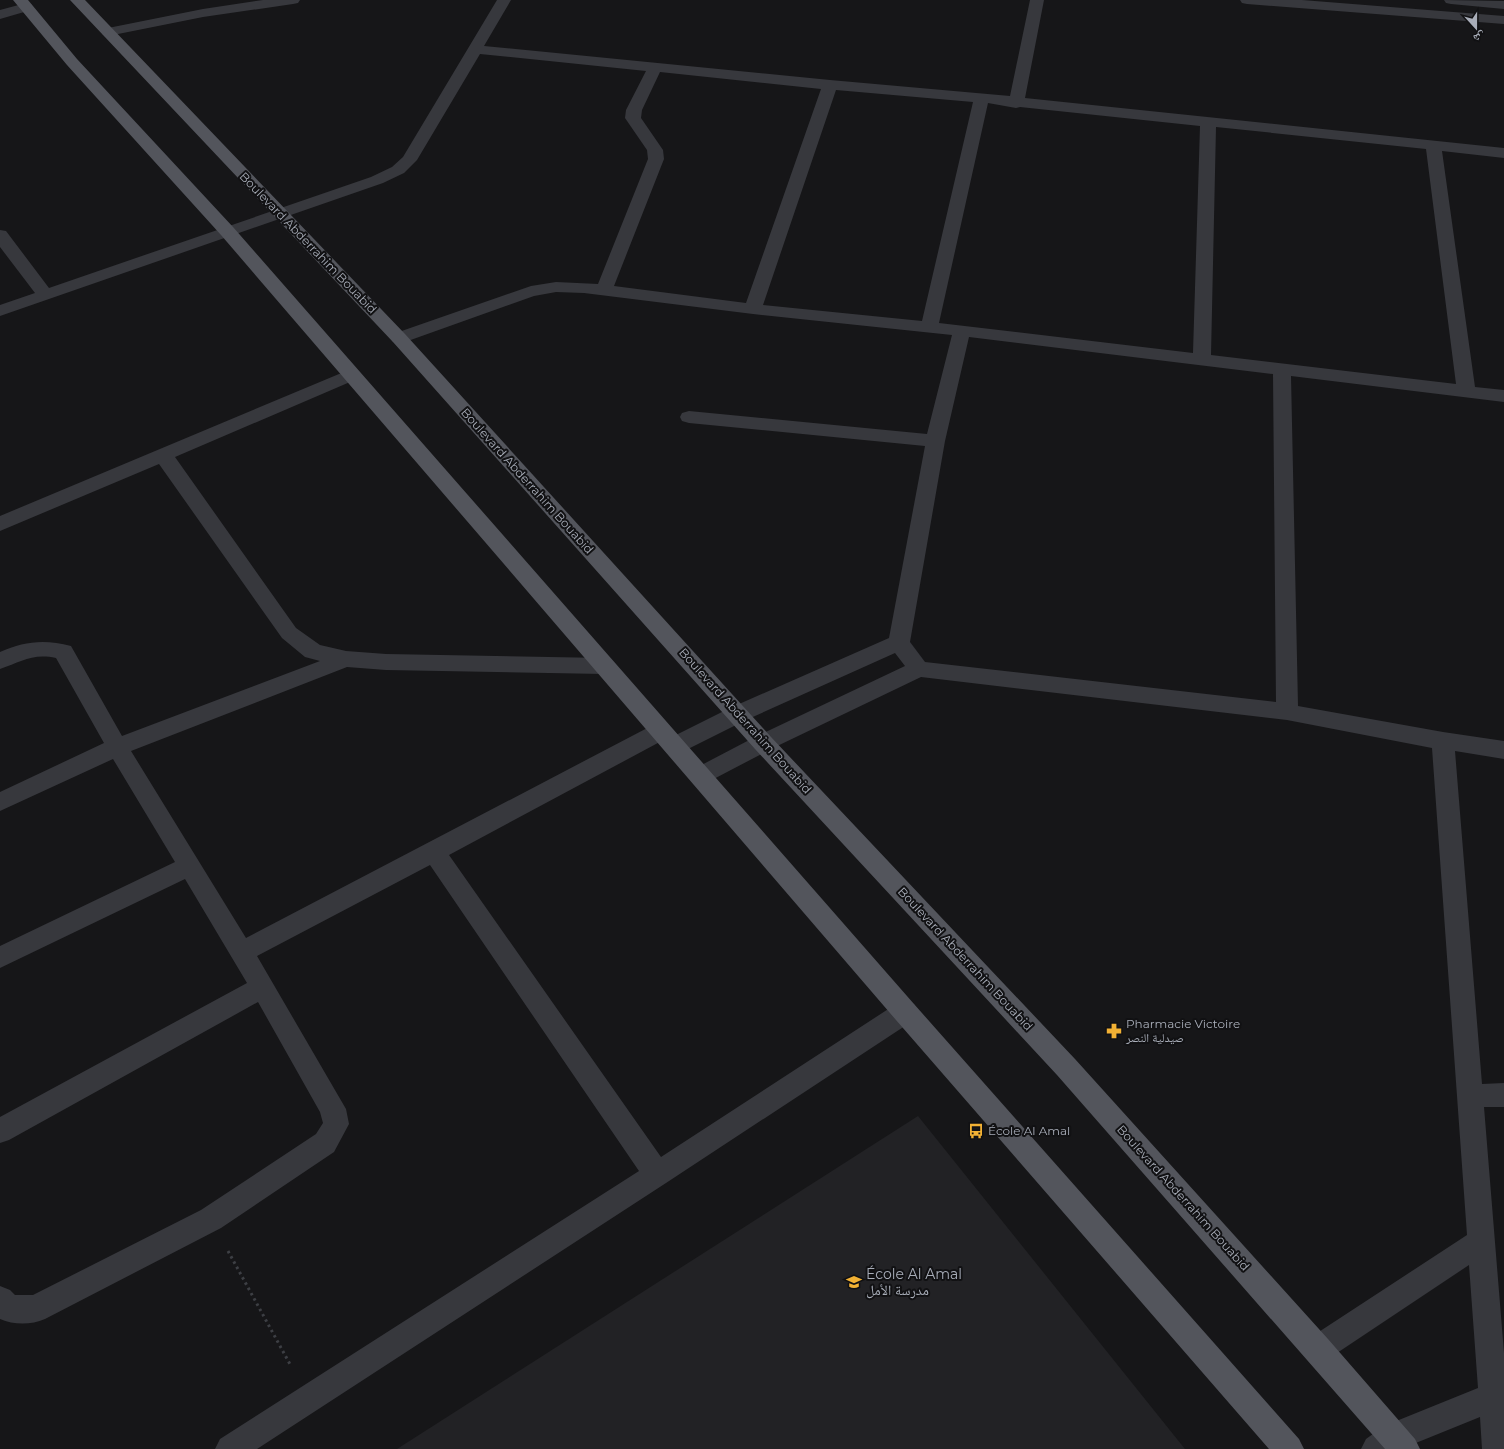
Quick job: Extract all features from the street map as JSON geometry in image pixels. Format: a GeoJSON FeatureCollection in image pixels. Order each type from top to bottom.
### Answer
{"type":"FeatureCollection","features":[{"type":"Feature","properties":{"kind":"main road","name":"Boulevard Abderrahim Bouabid"},"geometry":{"type":"LineString","coordinates":[[78,0],[399,338],[763,743],[1066,1067],[1318,1349],[1392,1445]]}},
{"type":"Feature","properties":{"kind":"main road"},"geometry":{"type":"LineString","coordinates":[[23,3],[72,62],[227,231],[905,1012],[1289,1449]]}},
{"type":"Feature","properties":{"kind":"street"},"geometry":{"type":"LineString","coordinates":[[108,32],[203,13],[293,0]]}},
{"type":"Feature","properties":{"kind":"street"},"geometry":{"type":"LineString","coordinates":[[0,312],[227,231],[377,180],[398,170],[409,160],[504,0]]}},
{"type":"Feature","properties":{"kind":"street"},"geometry":{"type":"LineString","coordinates":[[1016,102],[1037,0]]}},
{"type":"Feature","properties":{"kind":"street"},"geometry":{"type":"LineString","coordinates":[[1248,0],[1504,20]]}},
{"type":"Feature","properties":{"kind":"street"},"geometry":{"type":"LineString","coordinates":[[1451,0],[1504,5]]}},
{"type":"Feature","properties":{"kind":"street"},"geometry":{"type":"LineString","coordinates":[[0,15],[23,3]]}},
{"type":"Feature","properties":{"kind":"street"},"geometry":{"type":"LineString","coordinates":[[475,49],[830,85],[982,98],[1504,153]]}},
{"type":"Feature","properties":{"kind":"street"},"geometry":{"type":"LineString","coordinates":[[604,290],[656,159],[655,150],[633,118],[634,110],[655,67]]}},
{"type":"Feature","properties":{"kind":"street"},"geometry":{"type":"LineString","coordinates":[[754,309],[830,85]]}},
{"type":"Feature","properties":{"kind":"street"},"geometry":{"type":"LineString","coordinates":[[930,327],[982,98]]}},
{"type":"Feature","properties":{"kind":"street"},"geometry":{"type":"LineString","coordinates":[[1202,360],[1208,123]]}},
{"type":"Feature","properties":{"kind":"street"},"geometry":{"type":"LineString","coordinates":[[1433,146],[1466,391]]}},
{"type":"Feature","properties":{"kind":"street"},"geometry":{"type":"LineString","coordinates":[[0,235],[45,295]]}},
{"type":"Feature","properties":{"kind":"street"},"geometry":{"type":"LineString","coordinates":[[399,338],[531,291],[556,287],[604,290],[754,309],[930,327],[1504,396]]}},
{"type":"Feature","properties":{"kind":"street"},"geometry":{"type":"LineString","coordinates":[[919,669],[899,643],[935,441],[962,331]]}},
{"type":"Feature","properties":{"kind":"street"},"geometry":{"type":"LineString","coordinates":[[1282,369],[1288,712]]}},
{"type":"Feature","properties":{"kind":"street"},"geometry":{"type":"LineString","coordinates":[[0,524],[351,375]]}},
{"type":"Feature","properties":{"kind":"street"},"geometry":{"type":"LineString","coordinates":[[689,417],[935,441]]}},
{"type":"Feature","properties":{"kind":"street"},"geometry":{"type":"LineString","coordinates":[[163,455],[289,633],[313,651],[346,659],[386,662],[604,666]]}},
{"type":"Feature","properties":{"kind":"street"},"geometry":{"type":"LineString","coordinates":[[242,952],[434,852],[668,739],[738,714],[899,643]]}},
{"type":"Feature","properties":{"kind":"street"},"geometry":{"type":"LineString","coordinates":[[0,660],[20,651],[45,647],[63,652],[117,747],[242,952],[333,1109],[336,1124],[325,1143],[211,1219],[35,1309],[9,1309],[0,1300]]}},
{"type":"Feature","properties":{"kind":"street"},"geometry":{"type":"LineString","coordinates":[[0,802],[117,747],[346,659]]}},
{"type":"Feature","properties":{"kind":"street"},"geometry":{"type":"LineString","coordinates":[[700,776],[763,743],[919,669],[1288,712],[1504,750]]}},
{"type":"Feature","properties":{"kind":"street"},"geometry":{"type":"LineString","coordinates":[[1442,740],[1480,1242],[1498,1399],[1496,1449]]}},
{"type":"Feature","properties":{"kind":"street"},"geometry":{"type":"LineString","coordinates":[[434,852],[657,1174]]}},
{"type":"Feature","properties":{"kind":"street"},"geometry":{"type":"LineString","coordinates":[[0,958],[189,866]]}},
{"type":"Feature","properties":{"kind":"street"},"geometry":{"type":"LineString","coordinates":[[0,1131],[262,987]]}},
{"type":"Feature","properties":{"kind":"street"},"geometry":{"type":"LineString","coordinates":[[230,1449],[657,1174],[905,1012]]}},
{"type":"Feature","properties":{"kind":"street"},"geometry":{"type":"LineString","coordinates":[[1469,1096],[1504,1095]]}},
{"type":"Feature","properties":{"kind":"street"},"geometry":{"type":"LineString","coordinates":[[1318,1349],[1480,1242]]}},
{"type":"Feature","properties":{"kind":"street"},"geometry":{"type":"LineString","coordinates":[[1392,1445],[1498,1399]]}},
{"type":"Feature","properties":{"kind":"path"},"geometry":{"type":"LineString","coordinates":[[211,1219],[308,1399]]}},
{"type":"Feature","properties":{"kind":"shaded area","name":"École Al Amal مدرسة الأمل"},"geometry":{"type":"Polygon","coordinates":[[[918,1116],[1185,1449],[397,1449],[918,1116]]]}},
{"type":"Feature","properties":{"kind":"place","name":"Pharmacie Victoire صيدلية النصر"},"geometry":{"type":"Point","coordinates":[1114,1031]}},
{"type":"Feature","properties":{"kind":"place","name":"École Al Amal"},"geometry":{"type":"Point","coordinates":[976,1131]}},
{"type":"Feature","properties":{"kind":"place","name":"École Al Amal مدرسة الأمل"},"geometry":{"type":"Point","coordinates":[854,1282]}}]}
